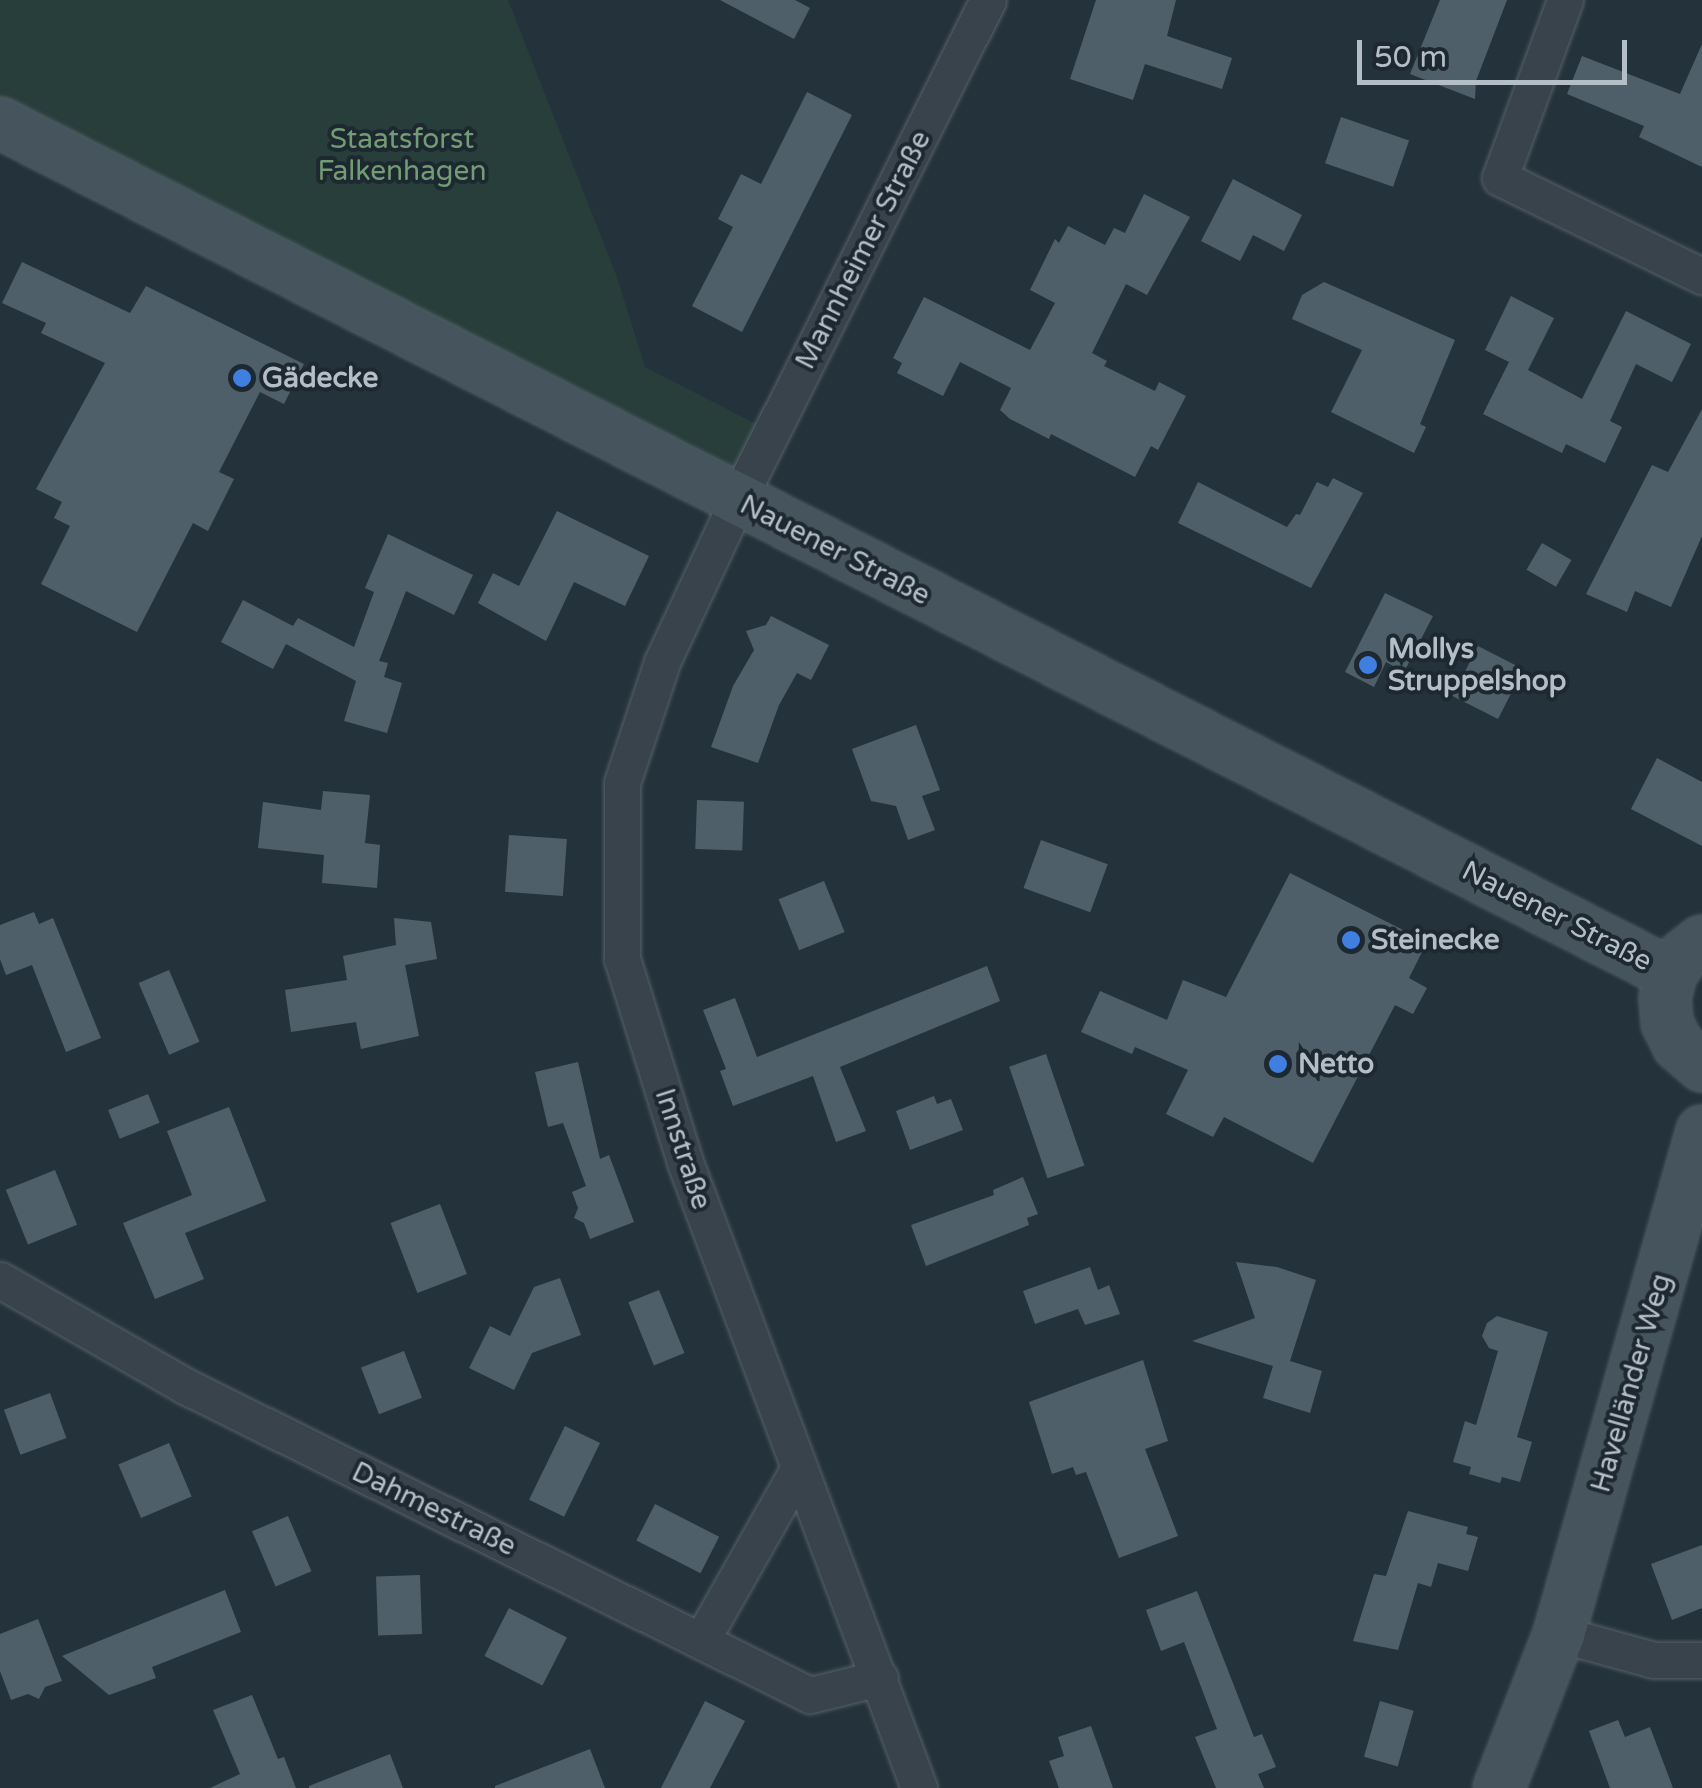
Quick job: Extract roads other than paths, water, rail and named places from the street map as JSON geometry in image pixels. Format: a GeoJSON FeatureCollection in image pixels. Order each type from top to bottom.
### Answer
{"type":"FeatureCollection","features":[{"type":"Feature","properties":{"kind":"main road","name":"Nauener Straße"},"geometry":{"type":"LineString","coordinates":[[2,131],[737,501],[1686,958]]}},
{"type":"Feature","properties":{"kind":"main road"},"geometry":{"type":"LineString","coordinates":[[1686,958],[1665,998],[1668,1023],[1678,1045],[1702,1066]]}},
{"type":"Feature","properties":{"kind":"main road","name":"Havelländer Weg"},"geometry":{"type":"LineString","coordinates":[[1500,1788],[1559,1634],[1702,1131]]}},
{"type":"Feature","properties":{"kind":"street","name":"Mannheimer Straße"},"geometry":{"type":"LineString","coordinates":[[737,501],[988,0]]}},
{"type":"Feature","properties":{"kind":"street"},"geometry":{"type":"LineString","coordinates":[[1566,0],[1500,178],[1702,276]]}},
{"type":"Feature","properties":{"kind":"street","name":"Innstraße"},"geometry":{"type":"LineString","coordinates":[[737,501],[662,662],[622,783],[622,959],[684,1162],[919,1788]]}},
{"type":"Feature","properties":{"kind":"street","name":"Dahmestraße"},"geometry":{"type":"LineString","coordinates":[[0,1280],[185,1386],[810,1694],[880,1678]]}},
{"type":"Feature","properties":{"kind":"street"},"geometry":{"type":"LineString","coordinates":[[701,1641],[799,1468]]}},
{"type":"Feature","properties":{"kind":"street"},"geometry":{"type":"LineString","coordinates":[[1559,1634],[1654,1660],[1702,1660]]}},
{"type":"Feature","properties":{"kind":"place","name":"Gädecke"},"geometry":{"type":"Point","coordinates":[242,378]}},
{"type":"Feature","properties":{"kind":"place","name":"Mollys Struppelshop"},"geometry":{"type":"Point","coordinates":[1368,665]}},
{"type":"Feature","properties":{"kind":"place","name":"Steinecke"},"geometry":{"type":"Point","coordinates":[1351,940]}},
{"type":"Feature","properties":{"kind":"place","name":"Netto"},"geometry":{"type":"Point","coordinates":[1278,1064]}},
{"type":"Feature","properties":{"kind":"park label","name":"Staatsforst Falkenhagen"},"geometry":{"type":"Point","coordinates":[402,155]}}]}
